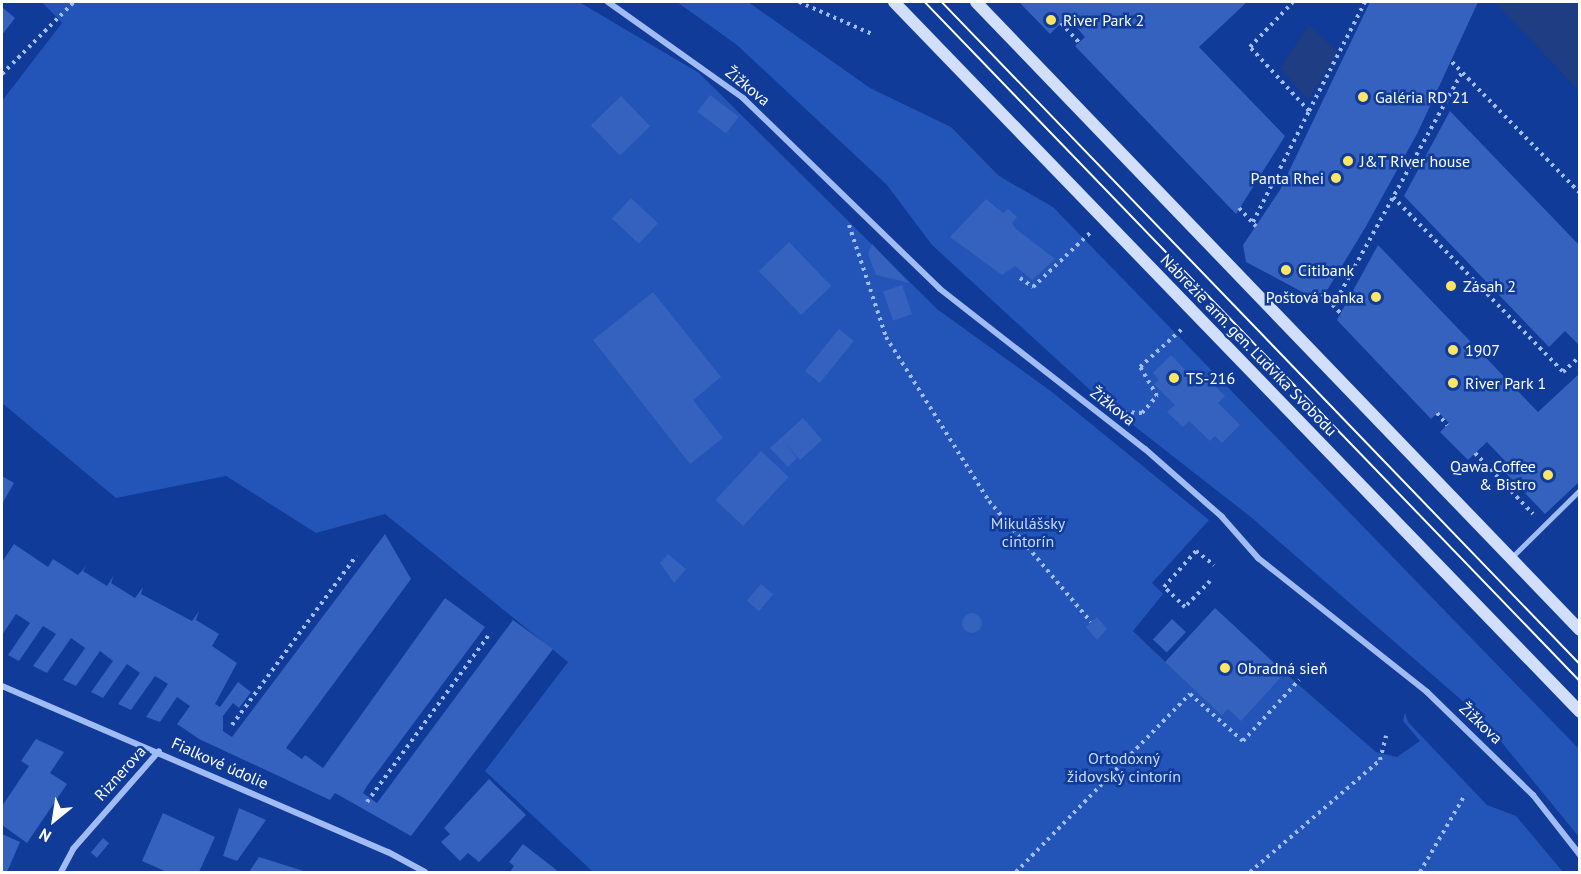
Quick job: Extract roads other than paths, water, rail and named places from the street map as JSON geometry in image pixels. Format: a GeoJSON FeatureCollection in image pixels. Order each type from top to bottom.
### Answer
{"type":"FeatureCollection","features":[{"type":"Feature","properties":{"kind":"main road","name":"Nábrežie arm. gen. Ludvíka Svobodu"},"geometry":{"type":"LineString","coordinates":[[894,2],[1580,712]]}},
{"type":"Feature","properties":{"kind":"main road"},"geometry":{"type":"LineString","coordinates":[[976,2],[1580,630]]}},
{"type":"Feature","properties":{"kind":"street","name":"Žižkova"},"geometry":{"type":"LineString","coordinates":[[608,2],[743,98],[940,289],[1097,410],[1222,517],[1258,558],[1482,741],[1580,855]]}},
{"type":"Feature","properties":{"kind":"street","name":"Fialkové údolie"},"geometry":{"type":"LineString","coordinates":[[2,686],[159,751],[425,873]]}},
{"type":"Feature","properties":{"kind":"street","name":"Riznerova"},"geometry":{"type":"LineString","coordinates":[[61,873],[93,825],[159,751]]}},
{"type":"Feature","properties":{"kind":"lane"},"geometry":{"type":"LineString","coordinates":[[1510,559],[1580,490]]}},
{"type":"Feature","properties":{"kind":"tram line"},"geometry":{"type":"LineString","coordinates":[[925,2],[1580,681]]}},
{"type":"Feature","properties":{"kind":"tram line"},"geometry":{"type":"LineString","coordinates":[[942,2],[1580,664]]}},
{"type":"Feature","properties":{"kind":"place","name":"River Park 2"},"geometry":{"type":"Point","coordinates":[1051,20]}},
{"type":"Feature","properties":{"kind":"place","name":"Galéria RD 21"},"geometry":{"type":"Point","coordinates":[1363,97]}},
{"type":"Feature","properties":{"kind":"place","name":"J&T River house"},"geometry":{"type":"Point","coordinates":[1348,161]}},
{"type":"Feature","properties":{"kind":"place","name":"Panta Rhei"},"geometry":{"type":"Point","coordinates":[1336,178]}},
{"type":"Feature","properties":{"kind":"place","name":"Citibank"},"geometry":{"type":"Point","coordinates":[1286,270]}},
{"type":"Feature","properties":{"kind":"place","name":"Zásah 2"},"geometry":{"type":"Point","coordinates":[1451,286]}},
{"type":"Feature","properties":{"kind":"place","name":"Poštová banka"},"geometry":{"type":"Point","coordinates":[1376,297]}},
{"type":"Feature","properties":{"kind":"place","name":"1907"},"geometry":{"type":"Point","coordinates":[1453,350]}},
{"type":"Feature","properties":{"kind":"place","name":"TS-216"},"geometry":{"type":"Point","coordinates":[1174,378]}},
{"type":"Feature","properties":{"kind":"place","name":"River Park 1"},"geometry":{"type":"Point","coordinates":[1453,383]}},
{"type":"Feature","properties":{"kind":"place","name":"Qawa Coffee & Bistro"},"geometry":{"type":"Point","coordinates":[1548,475]}},
{"type":"Feature","properties":{"kind":"place","name":"Obradná sieň"},"geometry":{"type":"Point","coordinates":[1225,668]}},
{"type":"Feature","properties":{"kind":"park label","name":"Mikulášsky cintorín"},"geometry":{"type":"Point","coordinates":[1028,532]}},
{"type":"Feature","properties":{"kind":"park label","name":"Ortodoxný židovský cintorín"},"geometry":{"type":"Point","coordinates":[1124,767]}}]}
